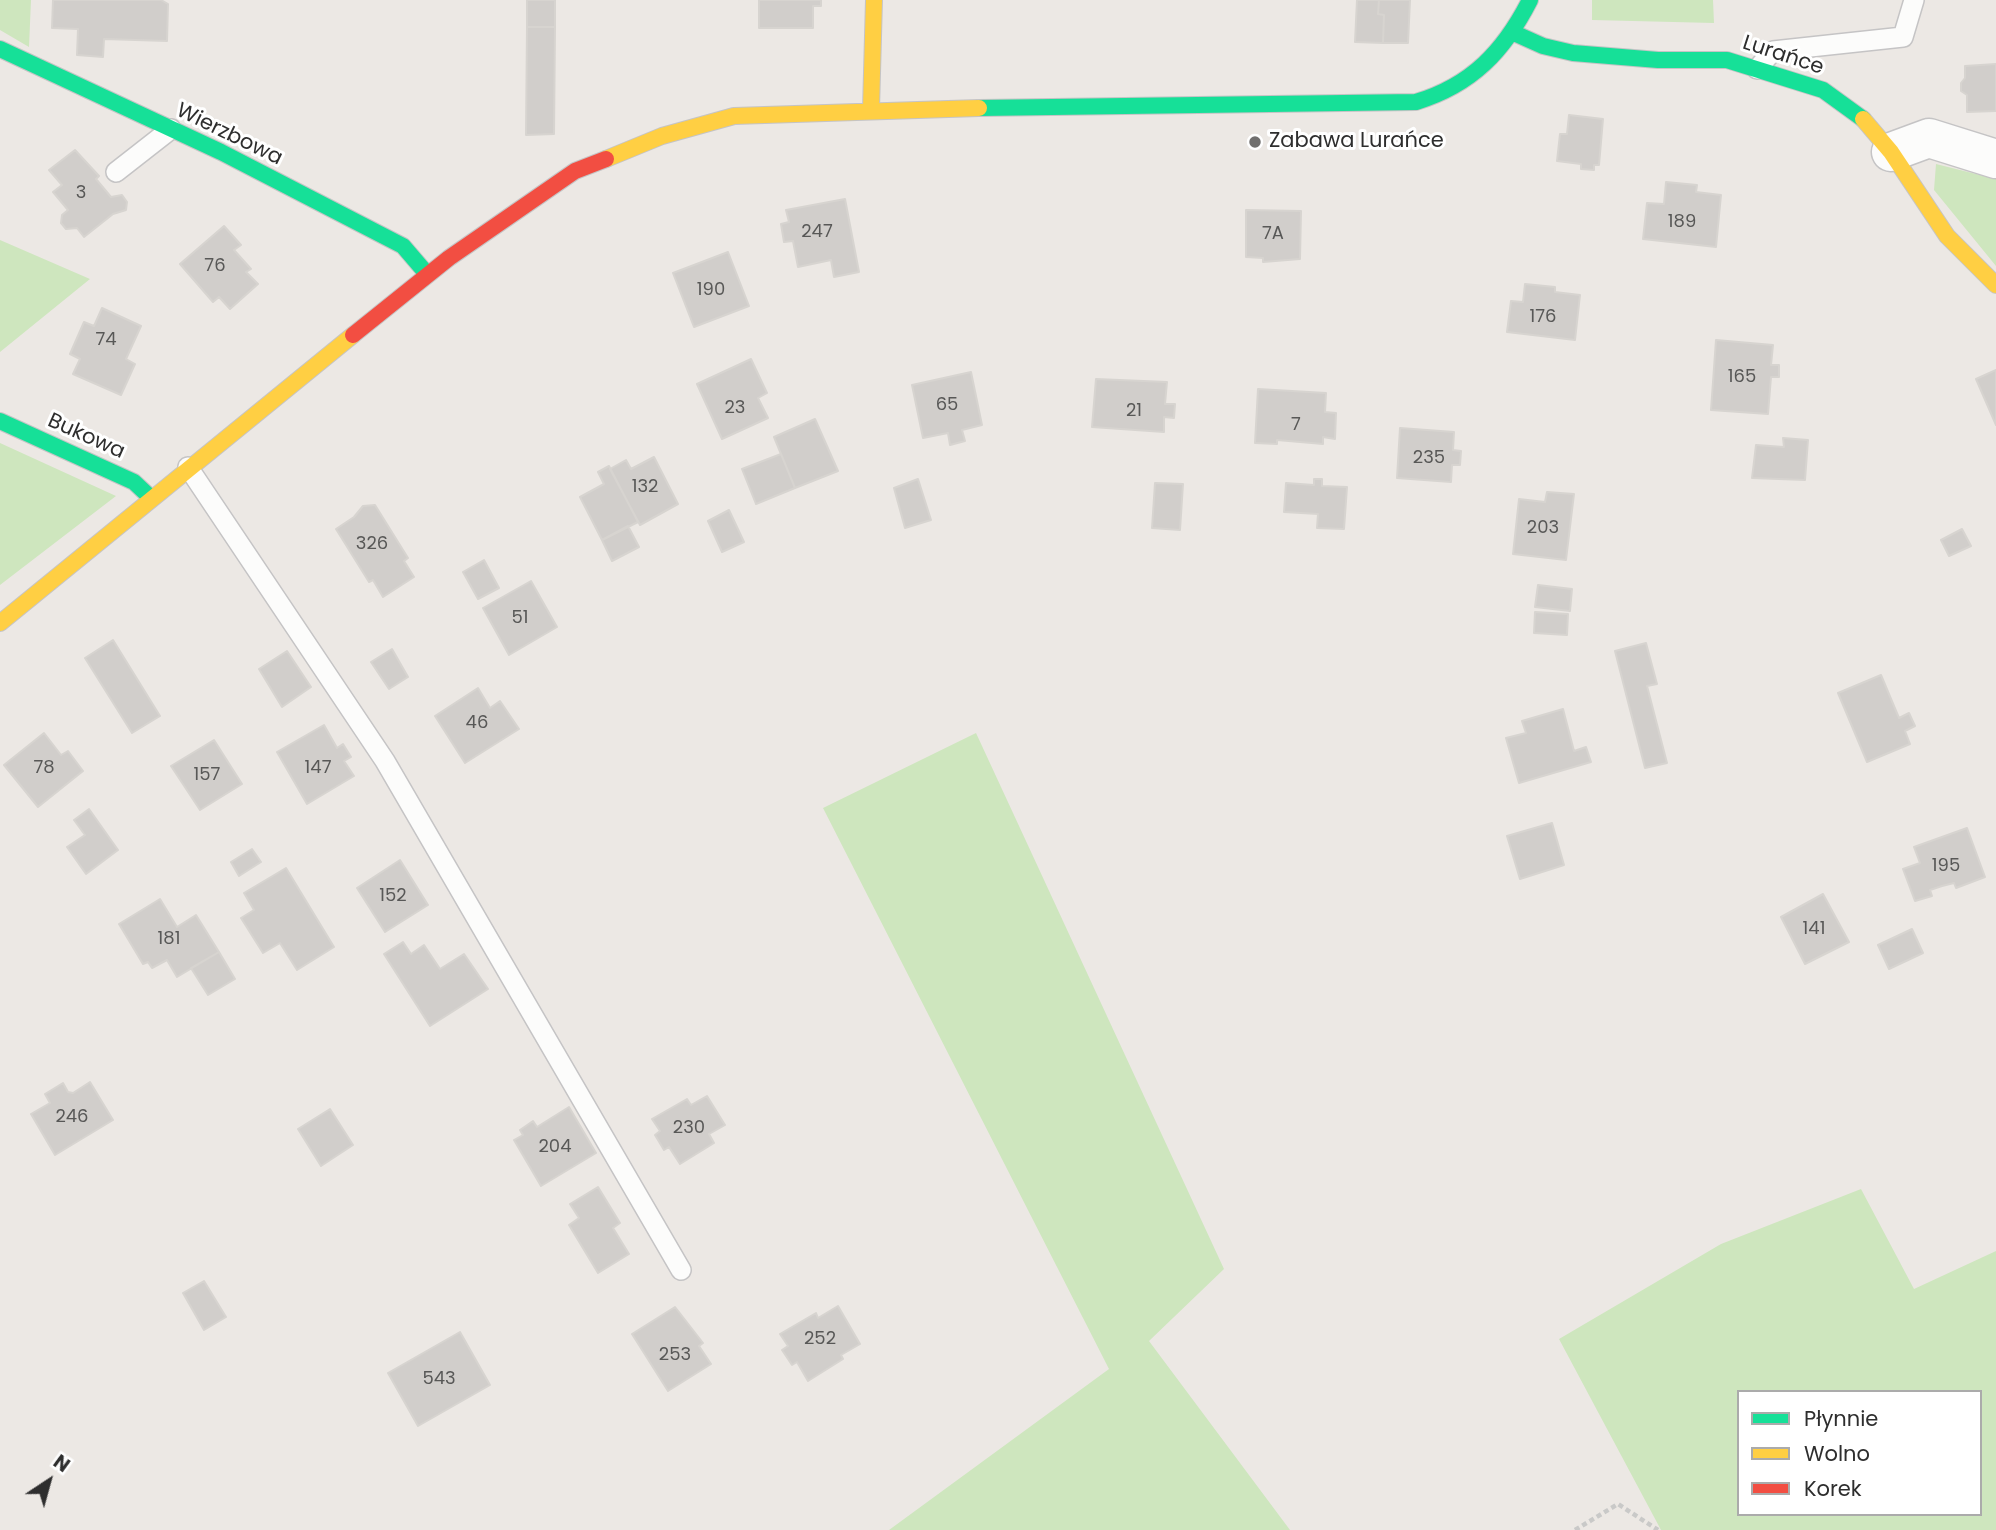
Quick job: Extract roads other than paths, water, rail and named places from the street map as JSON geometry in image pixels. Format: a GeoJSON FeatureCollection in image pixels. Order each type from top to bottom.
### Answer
{"type":"FeatureCollection","features":[{"type":"Feature","properties":{"kind":"street"},"geometry":{"type":"LineString","coordinates":[[871,109],[874,0]]}},
{"type":"Feature","properties":{"kind":"street"},"geometry":{"type":"LineString","coordinates":[[0,623],[428,274],[575,171],[662,136],[734,116],[871,109],[1416,102],[1439,97],[1469,81],[1514,33],[1530,0]]}},
{"type":"Feature","properties":{"kind":"street","name":"Lurańce"},"geometry":{"type":"LineString","coordinates":[[1514,33],[1543,46],[1573,53],[1727,60],[1823,90],[1861,116],[1891,152],[1947,236],[1996,285]]}},
{"type":"Feature","properties":{"kind":"street","name":"Wierzbowa"},"geometry":{"type":"LineString","coordinates":[[0,49],[171,130],[403,246],[428,274]]}},
{"type":"Feature","properties":{"kind":"street"},"geometry":{"type":"LineString","coordinates":[[1891,152],[1929,138],[1996,159]]}},
{"type":"Feature","properties":{"kind":"street","name":"Bukowa"},"geometry":{"type":"LineString","coordinates":[[0,421],[134,482],[151,498]]}},
{"type":"Feature","properties":{"kind":"lane"},"geometry":{"type":"LineString","coordinates":[[1757,69],[1773,51],[1903,37],[1914,0]]}},
{"type":"Feature","properties":{"kind":"lane"},"geometry":{"type":"LineString","coordinates":[[116,172],[171,130]]}},
{"type":"Feature","properties":{"kind":"lane"},"geometry":{"type":"LineString","coordinates":[[188,467],[385,761],[681,1270]]}},
{"type":"Feature","properties":{"kind":"place","name":"Zabawa Lurańce"},"geometry":{"type":"Point","coordinates":[1255,142]}}]}
